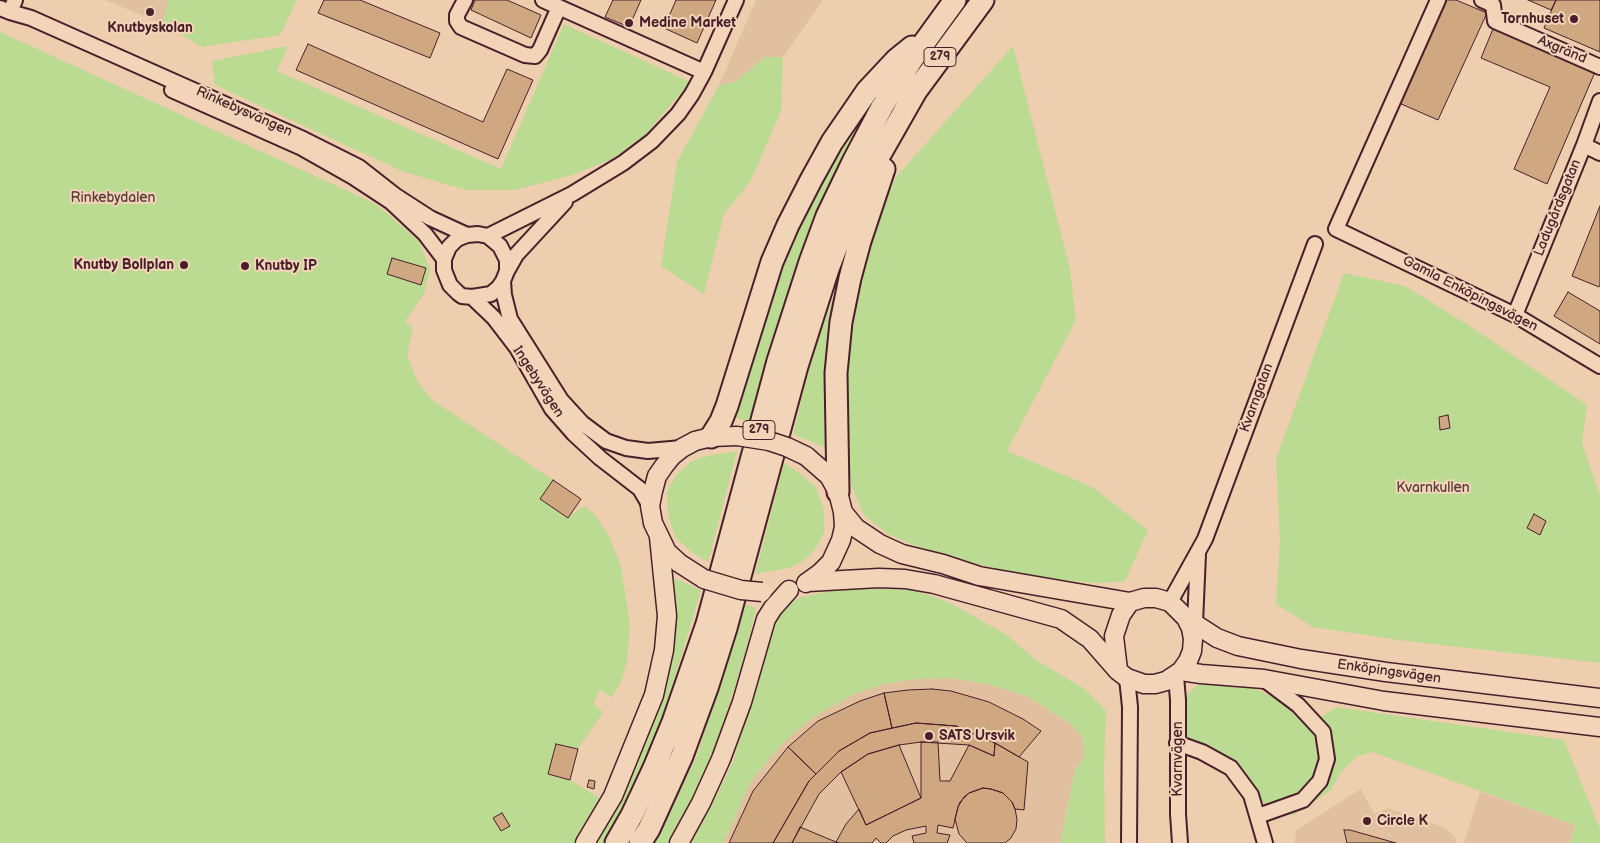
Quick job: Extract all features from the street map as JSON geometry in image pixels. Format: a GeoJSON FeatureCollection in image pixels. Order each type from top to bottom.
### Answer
{"type":"FeatureCollection","features":[{"type":"Feature","properties":{"kind":"highway","name":"279"},"geometry":{"type":"LineString","coordinates":[[616,843],[632,815],[654,768],[673,722],[704,633],[778,361],[827,216],[882,107],[932,31],[955,0]]}},
{"type":"Feature","properties":{"kind":"highway","name":"279"},"geometry":{"type":"LineString","coordinates":[[640,843],[649,829],[682,756],[707,688],[726,628],[797,366],[828,269],[850,214],[871,170],[916,91],[983,0]]}},
{"type":"Feature","properties":{"kind":"highway"},"geometry":{"type":"LineString","coordinates":[[711,437],[722,421],[772,262],[811,180],[832,142],[867,91],[896,60],[932,31]]}},
{"type":"Feature","properties":{"kind":"highway"},"geometry":{"type":"LineString","coordinates":[[841,502],[836,373],[842,322],[850,278],[860,241],[902,116]]}},
{"type":"Feature","properties":{"kind":"main road"},"geometry":{"type":"LineString","coordinates":[[808,582],[879,578],[934,584],[1061,620],[1090,639],[1123,674],[1144,684],[1166,681],[1179,673],[1188,661],[1193,645],[1190,620],[1170,602],[1156,598],[1144,598],[1130,602],[979,576],[943,564],[902,554],[880,544],[856,528],[829,476],[820,467],[806,456],[769,441],[737,436],[711,437],[695,441],[682,448],[672,456],[658,476],[650,506],[653,523],[659,537],[667,552],[679,564],[704,579],[741,590],[762,592],[789,590],[808,582],[831,562],[842,540],[844,527],[841,502]]}},
{"type":"Feature","properties":{"kind":"main road"},"geometry":{"type":"LineString","coordinates":[[585,843],[613,796],[654,695],[664,650],[667,616],[659,537]]}},
{"type":"Feature","properties":{"kind":"main road"},"geometry":{"type":"LineString","coordinates":[[679,843],[701,803],[721,759],[742,702],[766,620],[773,608],[789,590]]}},
{"type":"Feature","properties":{"kind":"main road"},"geometry":{"type":"LineString","coordinates":[[1123,674],[1115,654],[1114,636],[1121,615],[1130,602]]}},
{"type":"Feature","properties":{"kind":"main road","name":"Enköpingsvägen"},"geometry":{"type":"LineString","coordinates":[[1190,620],[1217,638],[1238,646],[1301,659],[1386,672],[1600,698]]}},
{"type":"Feature","properties":{"kind":"main road","name":"Enköpingsvägen"},"geometry":{"type":"LineString","coordinates":[[1179,673],[1264,679],[1384,701],[1600,727]]}},
{"type":"Feature","properties":{"kind":"street"},"geometry":{"type":"LineString","coordinates":[[465,0],[457,15],[457,21],[461,26],[525,55],[535,56],[540,50],[559,7]]}},
{"type":"Feature","properties":{"kind":"street"},"geometry":{"type":"LineString","coordinates":[[543,0],[704,72]]}},
{"type":"Feature","properties":{"kind":"street","name":"Rinkebysvängen"},"geometry":{"type":"LineString","coordinates":[[8,7],[303,139],[359,167],[396,196],[430,218],[467,235],[478,234],[488,236],[572,194],[623,163],[652,142],[678,114],[692,94],[704,72],[736,0]]}},
{"type":"Feature","properties":{"kind":"street","name":"Gamla Enköpingsvägen"},"geometry":{"type":"LineString","coordinates":[[1438,0],[1336,229],[1515,315],[1600,366]]}},
{"type":"Feature","properties":{"kind":"street","name":"Axgränd"},"geometry":{"type":"LineString","coordinates":[[1482,0],[1493,5],[1495,21],[1600,67]]}},
{"type":"Feature","properties":{"kind":"street","name":"Rinkebysvängen"},"geometry":{"type":"LineString","coordinates":[[8,7],[27,24],[300,147],[353,177],[391,202],[425,234],[444,259],[444,270],[450,285],[462,296],[472,297],[491,294],[499,287],[516,255],[572,194]]}},
{"type":"Feature","properties":{"kind":"street","name":"Ladugårdsgatan"},"geometry":{"type":"LineString","coordinates":[[1515,315],[1600,101]]}},
{"type":"Feature","properties":{"kind":"street"},"geometry":{"type":"LineString","coordinates":[[1584,145],[1600,153]]}},
{"type":"Feature","properties":{"kind":"street"},"geometry":{"type":"LineString","coordinates":[[444,259],[450,247],[457,239],[467,235]]}},
{"type":"Feature","properties":{"kind":"street"},"geometry":{"type":"LineString","coordinates":[[488,236],[500,246],[507,260],[505,276]]}},
{"type":"Feature","properties":{"kind":"street","name":"Kvarngatan"},"geometry":{"type":"LineString","coordinates":[[1170,602],[1205,539],[1315,244]]}},
{"type":"Feature","properties":{"kind":"street","name":"Ingebyvägen"},"geometry":{"type":"LineString","coordinates":[[505,276],[504,295],[510,319],[561,400],[582,423],[606,441],[626,448],[648,451],[682,448]]}},
{"type":"Feature","properties":{"kind":"street","name":"Ingebyvägen"},"geometry":{"type":"LineString","coordinates":[[472,297],[494,318],[517,348],[552,408],[574,434],[600,458],[640,489],[650,506]]}},
{"type":"Feature","properties":{"kind":"street"},"geometry":{"type":"LineString","coordinates":[[1190,620],[1198,551]]}},
{"type":"Feature","properties":{"kind":"street","name":"Kvarnvägen"},"geometry":{"type":"LineString","coordinates":[[1179,673],[1177,743],[1180,843]]}},
{"type":"Feature","properties":{"kind":"street"},"geometry":{"type":"LineString","coordinates":[[1123,674],[1130,707],[1129,843]]}},
{"type":"Feature","properties":{"kind":"street"},"geometry":{"type":"LineString","coordinates":[[1258,816],[1303,800],[1320,781],[1327,759],[1322,732],[1298,704],[1264,679]]}},
{"type":"Feature","properties":{"kind":"street"},"geometry":{"type":"LineString","coordinates":[[1177,743],[1202,752],[1231,768],[1251,795],[1264,843]]}},
{"type":"Feature","properties":{"kind":"shaded area","name":"Knutbyskolan"},"geometry":{"type":"Polygon","coordinates":[[[105,0],[168,0],[163,24],[105,0]]]}},
{"type":"Feature","properties":{"kind":"shaded area"},"geometry":{"type":"Polygon","coordinates":[[[756,0],[823,0],[783,57],[765,57],[735,82],[719,85],[756,0]]]}},
{"type":"Feature","properties":{"kind":"shaded area"},"geometry":{"type":"Polygon","coordinates":[[[951,678],[991,685],[1027,696],[1069,723],[1082,736],[1084,756],[1075,770],[1060,843],[723,843],[751,781],[784,742],[812,718],[854,694],[884,684],[916,679],[951,678]]]}},
{"type":"Feature","properties":{"kind":"shaded area","name":"Circle K"},"geometry":{"type":"Polygon","coordinates":[[[1361,789],[1374,814],[1388,808],[1446,828],[1455,837],[1457,843],[1295,843],[1296,830],[1361,789]]]}},
{"type":"Feature","properties":{"kind":"shaded area"},"geometry":{"type":"Polygon","coordinates":[[[1480,792],[1575,825],[1570,843],[1464,843],[1480,792]]]}},
{"type":"Feature","properties":{"kind":"green space"},"geometry":{"type":"Polygon","coordinates":[[[168,0],[297,0],[280,35],[202,47],[163,24],[168,0]]]}},
{"type":"Feature","properties":{"kind":"green space"},"geometry":{"type":"Polygon","coordinates":[[[564,24],[690,82],[645,135],[612,159],[572,175],[515,190],[465,190],[402,171],[215,85],[212,61],[288,46],[277,71],[501,169],[564,24]]]}},
{"type":"Feature","properties":{"kind":"green space","name":"Rinkebydalen"},"geometry":{"type":"Polygon","coordinates":[[[0,32],[376,204],[419,241],[430,270],[424,294],[405,321],[413,328],[407,354],[416,379],[432,400],[553,480],[540,499],[567,518],[584,506],[594,514],[609,536],[621,567],[630,624],[627,661],[622,679],[612,697],[600,690],[593,704],[603,712],[578,749],[556,744],[548,774],[570,780],[600,798],[575,843],[0,843],[0,32]]]}},
{"type":"Feature","properties":{"kind":"green space"},"geometry":{"type":"Polygon","coordinates":[[[1013,46],[1070,269],[1076,320],[1007,451],[1092,487],[1148,530],[1125,581],[1101,583],[1042,579],[968,562],[921,548],[888,534],[864,515],[851,484],[845,434],[850,328],[863,265],[883,206],[896,177],[1013,46]]]}},
{"type":"Feature","properties":{"kind":"green space"},"geometry":{"type":"Polygon","coordinates":[[[765,57],[783,57],[781,111],[750,182],[724,214],[704,294],[661,266],[677,162],[719,85],[735,82],[765,57]]]}},
{"type":"Feature","properties":{"kind":"green space"},"geometry":{"type":"Polygon","coordinates":[[[862,116],[823,201],[793,276],[749,422],[735,417],[765,311],[791,242],[841,142],[862,116]]]}},
{"type":"Feature","properties":{"kind":"green space"},"geometry":{"type":"Polygon","coordinates":[[[847,258],[829,449],[793,434],[813,354],[847,258]]]}},
{"type":"Feature","properties":{"kind":"green space","name":"Kvarnkullen"},"geometry":{"type":"Polygon","coordinates":[[[1344,273],[1405,286],[1471,327],[1587,405],[1582,444],[1600,495],[1600,663],[1406,641],[1313,627],[1276,604],[1280,540],[1276,459],[1344,273]]]}},
{"type":"Feature","properties":{"kind":"green space"},"geometry":{"type":"Polygon","coordinates":[[[737,451],[708,562],[693,553],[676,538],[668,515],[667,492],[677,474],[689,463],[702,457],[737,451]]]}},
{"type":"Feature","properties":{"kind":"green space"},"geometry":{"type":"Polygon","coordinates":[[[784,463],[816,487],[824,510],[824,534],[814,551],[802,562],[789,568],[755,574],[784,463]]]}},
{"type":"Feature","properties":{"kind":"green space"},"geometry":{"type":"Polygon","coordinates":[[[672,577],[701,590],[670,694],[639,780],[604,843],[593,843],[620,798],[644,744],[668,676],[672,647],[672,577]]]}},
{"type":"Feature","properties":{"kind":"green space"},"geometry":{"type":"Polygon","coordinates":[[[851,587],[885,587],[914,590],[950,603],[1007,635],[1036,660],[1085,689],[1106,711],[1104,767],[1105,843],[1060,843],[1075,770],[1084,756],[1082,736],[1069,723],[1027,696],[991,685],[951,678],[916,679],[884,684],[854,694],[812,718],[784,742],[751,781],[723,843],[690,843],[710,809],[733,762],[774,617],[787,603],[802,597],[851,587]]]}},
{"type":"Feature","properties":{"kind":"green space"},"geometry":{"type":"Polygon","coordinates":[[[745,604],[756,608],[748,644],[710,765],[693,806],[670,843],[653,843],[697,756],[745,604]]]}},
{"type":"Feature","properties":{"kind":"green space"},"geometry":{"type":"Polygon","coordinates":[[[1210,682],[1250,686],[1284,703],[1316,733],[1321,750],[1320,768],[1307,789],[1297,796],[1273,806],[1265,804],[1261,801],[1249,776],[1229,758],[1192,742],[1187,737],[1183,728],[1183,708],[1187,695],[1197,685],[1210,682]]]}},
{"type":"Feature","properties":{"kind":"green space"},"geometry":{"type":"Polygon","coordinates":[[[1337,707],[1564,740],[1600,829],[1600,843],[1570,843],[1575,825],[1372,752],[1356,757],[1341,772],[1331,790],[1293,816],[1291,813],[1318,795],[1326,783],[1332,767],[1333,750],[1329,733],[1319,718],[1337,707]]]}},
{"type":"Feature","properties":{"kind":"building"},"geometry":{"type":"Polygon","coordinates":[[[324,0],[360,0],[440,33],[430,58],[318,13],[324,0]]]}},
{"type":"Feature","properties":{"kind":"building"},"geometry":{"type":"Polygon","coordinates":[[[475,0],[507,0],[541,15],[531,38],[471,10],[475,0]]]}},
{"type":"Feature","properties":{"kind":"building"},"geometry":{"type":"Polygon","coordinates":[[[613,0],[641,0],[629,27],[605,17],[613,0]]]}},
{"type":"Feature","properties":{"kind":"building"},"geometry":{"type":"Polygon","coordinates":[[[676,0],[716,0],[697,43],[664,28],[676,0]]]}},
{"type":"Feature","properties":{"kind":"building"},"geometry":{"type":"Polygon","coordinates":[[[1445,0],[1456,0],[1487,13],[1438,120],[1399,103],[1445,0]]]}},
{"type":"Feature","properties":{"kind":"building"},"geometry":{"type":"Polygon","coordinates":[[[1528,0],[1556,0],[1551,10],[1528,0]]]}},
{"type":"Feature","properties":{"kind":"building","name":"Tornhuset"},"geometry":{"type":"Polygon","coordinates":[[[1556,0],[1600,0],[1600,52],[1544,28],[1556,0]]]}},
{"type":"Feature","properties":{"kind":"building"},"geometry":{"type":"Polygon","coordinates":[[[1493,29],[1595,72],[1547,184],[1514,169],[1550,87],[1481,58],[1493,29]]]}},
{"type":"Feature","properties":{"kind":"building"},"geometry":{"type":"Polygon","coordinates":[[[308,44],[483,122],[507,69],[533,80],[498,159],[296,70],[308,44]]]}},
{"type":"Feature","properties":{"kind":"building"},"geometry":{"type":"Polygon","coordinates":[[[1600,206],[1600,285],[1599,287],[1572,276],[1600,206]]]}},
{"type":"Feature","properties":{"kind":"building"},"geometry":{"type":"Polygon","coordinates":[[[392,258],[426,268],[421,285],[387,274],[392,258]]]}},
{"type":"Feature","properties":{"kind":"building"},"geometry":{"type":"Polygon","coordinates":[[[1568,292],[1600,311],[1600,344],[1554,316],[1568,292]]]}},
{"type":"Feature","properties":{"kind":"building"},"geometry":{"type":"Polygon","coordinates":[[[1448,415],[1450,428],[1440,430],[1439,417],[1448,415]]]}},
{"type":"Feature","properties":{"kind":"building"},"geometry":{"type":"Polygon","coordinates":[[[553,480],[581,499],[568,518],[540,499],[553,480]]]}},
{"type":"Feature","properties":{"kind":"building"},"geometry":{"type":"Polygon","coordinates":[[[1534,514],[1546,521],[1540,535],[1527,528],[1534,514]]]}},
{"type":"Feature","properties":{"kind":"building"},"geometry":{"type":"Polygon","coordinates":[[[932,689],[951,691],[989,702],[1023,719],[1041,731],[1019,757],[995,743],[956,726],[916,723],[892,728],[884,693],[932,689]]]}},
{"type":"Feature","properties":{"kind":"building"},"geometry":{"type":"Polygon","coordinates":[[[884,693],[892,728],[870,733],[839,751],[816,774],[788,747],[818,721],[860,701],[884,693]]]}},
{"type":"Feature","properties":{"kind":"building"},"geometry":{"type":"Polygon","coordinates":[[[916,723],[956,726],[995,743],[994,756],[969,745],[921,742],[899,745],[868,754],[841,772],[819,794],[792,843],[773,843],[809,781],[839,751],[870,733],[916,723]]]}},
{"type":"Feature","properties":{"kind":"building"},"geometry":{"type":"Polygon","coordinates":[[[921,742],[938,742],[940,781],[950,781],[969,745],[994,756],[995,743],[1028,762],[1024,810],[1015,809],[1012,802],[1003,793],[983,788],[969,793],[960,802],[953,828],[938,825],[937,833],[950,835],[947,843],[914,843],[912,836],[926,833],[926,826],[906,830],[893,836],[886,843],[881,843],[876,838],[872,843],[836,842],[846,824],[859,809],[866,825],[921,798],[921,742]]]}},
{"type":"Feature","properties":{"kind":"building"},"geometry":{"type":"Polygon","coordinates":[[[556,744],[578,749],[570,780],[548,774],[556,744]]]}},
{"type":"Feature","properties":{"kind":"building"},"geometry":{"type":"Polygon","coordinates":[[[899,745],[921,798],[866,825],[841,772],[868,754],[899,745]]]}},
{"type":"Feature","properties":{"kind":"building"},"geometry":{"type":"Polygon","coordinates":[[[788,747],[816,774],[809,781],[773,843],[729,843],[753,791],[788,747]]]}},
{"type":"Feature","properties":{"kind":"building"},"geometry":{"type":"Polygon","coordinates":[[[589,780],[595,781],[594,789],[587,787],[589,780]]]}},
{"type":"Feature","properties":{"kind":"building"},"geometry":{"type":"Polygon","coordinates":[[[983,788],[1003,793],[1012,802],[1015,809],[1016,829],[1011,838],[1005,843],[967,843],[959,834],[955,819],[958,807],[969,793],[983,788]]]}},
{"type":"Feature","properties":{"kind":"building"},"geometry":{"type":"Polygon","coordinates":[[[502,813],[510,826],[501,831],[493,818],[502,813]]]}},
{"type":"Feature","properties":{"kind":"building"},"geometry":{"type":"Polygon","coordinates":[[[800,827],[836,842],[839,843],[792,843],[800,827]]]}},
{"type":"Feature","properties":{"kind":"building"},"geometry":{"type":"Polygon","coordinates":[[[1344,830],[1350,830],[1396,843],[1347,843],[1344,830]]]}},
{"type":"Feature","properties":{"kind":"place","name":"Knutbyskolan"},"geometry":{"type":"Point","coordinates":[150,12]}},
{"type":"Feature","properties":{"kind":"place","name":"Tornhuset"},"geometry":{"type":"Point","coordinates":[1574,19]}},
{"type":"Feature","properties":{"kind":"place","name":"Medine Market"},"geometry":{"type":"Point","coordinates":[629,23]}},
{"type":"Feature","properties":{"kind":"place","name":"Knutby Bollplan"},"geometry":{"type":"Point","coordinates":[184,265]}},
{"type":"Feature","properties":{"kind":"place","name":"Knutby IP"},"geometry":{"type":"Point","coordinates":[245,266]}},
{"type":"Feature","properties":{"kind":"place","name":"SATS Ursvik"},"geometry":{"type":"Point","coordinates":[929,736]}},
{"type":"Feature","properties":{"kind":"place","name":"Circle K"},"geometry":{"type":"Point","coordinates":[1367,821]}}]}
